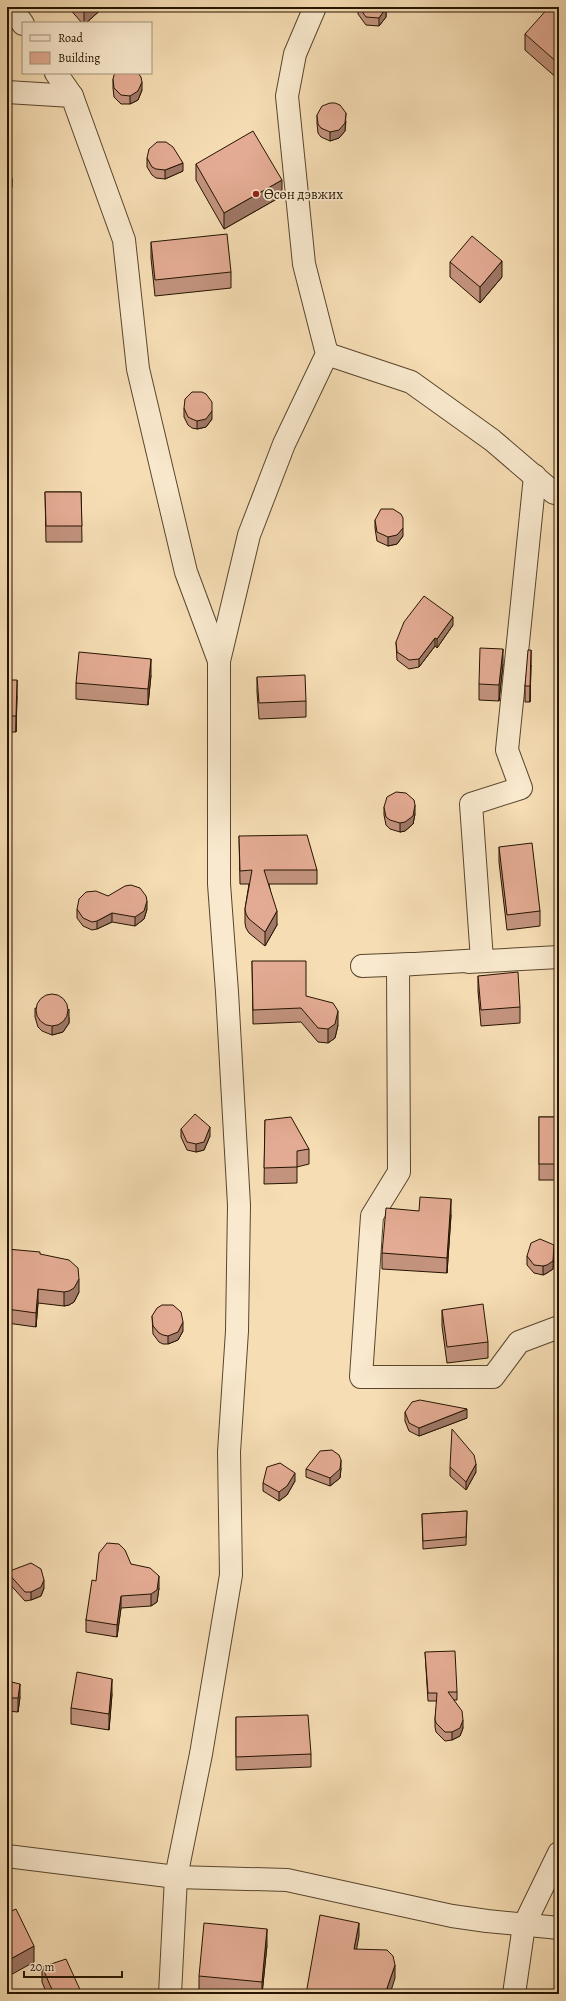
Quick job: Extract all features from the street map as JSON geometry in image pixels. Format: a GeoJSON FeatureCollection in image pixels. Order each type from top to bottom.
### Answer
{"type":"FeatureCollection","features":[{"type":"Feature","properties":{"kind":"street"},"geometry":{"type":"LineString","coordinates":[[11,7],[22,23]]}},
{"type":"Feature","properties":{"kind":"street"},"geometry":{"type":"LineString","coordinates":[[170,1994],[176,1877],[201,1754],[231,1575],[229,1452],[237,1331],[239,1205],[227,992],[219,884],[219,661],[249,535],[284,444],[327,354],[304,264],[287,96],[295,54],[315,7]]}},
{"type":"Feature","properties":{"kind":"street"},"geometry":{"type":"LineString","coordinates":[[57,74],[72,96],[124,240],[139,377],[186,572],[219,661]]}},
{"type":"Feature","properties":{"kind":"street"},"geometry":{"type":"LineString","coordinates":[[7,92],[72,96]]}},
{"type":"Feature","properties":{"kind":"street"},"geometry":{"type":"LineString","coordinates":[[327,354],[411,382],[492,440],[554,493],[559,492]]}},
{"type":"Feature","properties":{"kind":"street"},"geometry":{"type":"LineString","coordinates":[[398,965],[482,960],[471,804],[521,788],[508,750],[535,476]]}},
{"type":"Feature","properties":{"kind":"street"},"geometry":{"type":"LineString","coordinates":[[362,966],[559,957]]}},
{"type":"Feature","properties":{"kind":"street"},"geometry":{"type":"LineString","coordinates":[[398,965],[399,1172],[372,1216],[361,1377],[493,1377],[519,1342],[559,1327]]}},
{"type":"Feature","properties":{"kind":"street"},"geometry":{"type":"LineString","coordinates":[[514,1994],[524,1925],[559,1853]]}},
{"type":"Feature","properties":{"kind":"street"},"geometry":{"type":"LineString","coordinates":[[7,1856],[176,1877],[287,1880],[452,1916],[559,1928]]}},
{"type":"Feature","properties":{"kind":"building"},"geometry":{"type":"Polygon","coordinates":[[[359,7],[386,8],[379,18],[366,17],[359,7]]]}},
{"type":"Feature","properties":{"kind":"building"},"geometry":{"type":"Polygon","coordinates":[[[549,7],[555,7],[559,10],[559,64],[525,34],[549,7]]]}},
{"type":"Feature","properties":{"kind":"building"},"geometry":{"type":"Polygon","coordinates":[[[139,74],[142,82],[138,91],[130,96],[121,95],[114,88],[114,75],[139,74]]]}},
{"type":"Feature","properties":{"kind":"building"},"geometry":{"type":"Polygon","coordinates":[[[330,103],[340,105],[346,113],[345,123],[339,130],[330,132],[321,128],[318,124],[317,115],[322,106],[330,103]]]}},
{"type":"Feature","properties":{"kind":"building"},"geometry":{"type":"Polygon","coordinates":[[[253,131],[282,180],[224,213],[196,164],[253,131]]]}},
{"type":"Feature","properties":{"kind":"building"},"geometry":{"type":"Polygon","coordinates":[[[157,142],[166,142],[173,147],[183,163],[165,170],[152,167],[147,158],[149,149],[157,142]]]}},
{"type":"Feature","properties":{"kind":"building"},"geometry":{"type":"Polygon","coordinates":[[[7,168],[12,179],[7,188],[7,168]]]}},
{"type":"Feature","properties":{"kind":"building"},"geometry":{"type":"Polygon","coordinates":[[[227,234],[231,272],[155,280],[151,242],[227,234]]]}},
{"type":"Feature","properties":{"kind":"building"},"geometry":{"type":"Polygon","coordinates":[[[472,236],[502,261],[480,287],[450,262],[472,236]]]}},
{"type":"Feature","properties":{"kind":"building"},"geometry":{"type":"Polygon","coordinates":[[[192,392],[202,392],[206,394],[212,402],[212,411],[206,419],[197,421],[188,417],[184,408],[185,399],[192,392]]]}},
{"type":"Feature","properties":{"kind":"building"},"geometry":{"type":"Polygon","coordinates":[[[45,492],[81,492],[82,526],[46,526],[45,492]]]}},
{"type":"Feature","properties":{"kind":"building"},"geometry":{"type":"Polygon","coordinates":[[[381,509],[393,509],[401,514],[403,518],[403,528],[397,535],[388,537],[377,532],[375,520],[381,509]]]}},
{"type":"Feature","properties":{"kind":"building"},"geometry":{"type":"Polygon","coordinates":[[[424,596],[453,617],[437,639],[435,638],[419,659],[409,660],[397,652],[396,642],[404,622],[424,596]]]}},
{"type":"Feature","properties":{"kind":"building"},"geometry":{"type":"Polygon","coordinates":[[[480,648],[503,649],[499,685],[479,684],[480,648]]]}},
{"type":"Feature","properties":{"kind":"building"},"geometry":{"type":"Polygon","coordinates":[[[528,650],[531,650],[530,686],[525,686],[528,650]]]}},
{"type":"Feature","properties":{"kind":"building"},"geometry":{"type":"Polygon","coordinates":[[[79,652],[151,659],[148,689],[76,683],[79,652]]]}},
{"type":"Feature","properties":{"kind":"building"},"geometry":{"type":"Polygon","coordinates":[[[305,675],[306,701],[259,703],[257,677],[305,675]]]}},
{"type":"Feature","properties":{"kind":"building"},"geometry":{"type":"Polygon","coordinates":[[[7,680],[17,680],[16,716],[7,716],[7,680]]]}},
{"type":"Feature","properties":{"kind":"building"},"geometry":{"type":"Polygon","coordinates":[[[396,792],[406,793],[414,800],[415,805],[413,816],[405,822],[400,823],[386,817],[384,807],[387,797],[396,792]]]}},
{"type":"Feature","properties":{"kind":"building"},"geometry":{"type":"Polygon","coordinates":[[[307,835],[317,870],[264,870],[277,911],[265,932],[249,919],[246,914],[245,909],[252,870],[240,871],[239,836],[307,835]]]}},
{"type":"Feature","properties":{"kind":"building"},"geometry":{"type":"Polygon","coordinates":[[[532,843],[540,911],[507,915],[499,847],[532,843]]]}},
{"type":"Feature","properties":{"kind":"building"},"geometry":{"type":"Polygon","coordinates":[[[131,885],[140,888],[146,896],[147,901],[144,911],[135,917],[112,913],[92,922],[83,918],[77,909],[79,899],[86,892],[96,891],[108,896],[125,886],[131,885]]]}},
{"type":"Feature","properties":{"kind":"building"},"geometry":{"type":"Polygon","coordinates":[[[252,961],[306,961],[306,996],[333,1003],[338,1011],[335,1024],[328,1029],[318,1028],[301,1008],[253,1010],[252,961]]]}},
{"type":"Feature","properties":{"kind":"building"},"geometry":{"type":"Polygon","coordinates":[[[518,972],[520,1007],[481,1010],[478,976],[518,972]]]}},
{"type":"Feature","properties":{"kind":"building"},"geometry":{"type":"Polygon","coordinates":[[[49,994],[55,994],[64,998],[68,1010],[64,1022],[55,1026],[49,1026],[40,1022],[36,1013],[36,1007],[40,998],[49,994]]]}},
{"type":"Feature","properties":{"kind":"building"},"geometry":{"type":"Polygon","coordinates":[[[195,1114],[210,1127],[204,1142],[196,1144],[187,1142],[181,1129],[195,1114]]]}},
{"type":"Feature","properties":{"kind":"building"},"geometry":{"type":"Polygon","coordinates":[[[291,1117],[309,1149],[297,1151],[297,1167],[264,1168],[265,1120],[291,1117]]]}},
{"type":"Feature","properties":{"kind":"building"},"geometry":{"type":"Polygon","coordinates":[[[539,1117],[559,1117],[559,1164],[539,1164],[539,1117]]]}},
{"type":"Feature","properties":{"kind":"building"},"geometry":{"type":"Polygon","coordinates":[[[420,1197],[451,1199],[447,1258],[382,1253],[386,1208],[419,1211],[420,1197]]]}},
{"type":"Feature","properties":{"kind":"building"},"geometry":{"type":"Polygon","coordinates":[[[540,1239],[554,1245],[553,1261],[543,1266],[534,1265],[527,1256],[531,1243],[540,1239]]]}},
{"type":"Feature","properties":{"kind":"building"},"geometry":{"type":"Polygon","coordinates":[[[7,1249],[40,1252],[40,1254],[69,1260],[78,1268],[79,1279],[74,1288],[69,1291],[64,1292],[38,1289],[36,1313],[7,1309],[7,1249]]]}},
{"type":"Feature","properties":{"kind":"building"},"geometry":{"type":"Polygon","coordinates":[[[483,1304],[488,1342],[447,1347],[442,1310],[483,1304]]]}},
{"type":"Feature","properties":{"kind":"building"},"geometry":{"type":"Polygon","coordinates":[[[162,1305],[173,1305],[181,1312],[183,1322],[178,1332],[168,1336],[159,1333],[153,1326],[152,1316],[157,1308],[162,1305]]]}},
{"type":"Feature","properties":{"kind":"building"},"geometry":{"type":"Polygon","coordinates":[[[420,1400],[467,1409],[419,1428],[409,1423],[405,1412],[412,1402],[420,1400]]]}},
{"type":"Feature","properties":{"kind":"building"},"geometry":{"type":"Polygon","coordinates":[[[452,1429],[474,1455],[476,1464],[466,1482],[450,1467],[452,1429]]]}},
{"type":"Feature","properties":{"kind":"building"},"geometry":{"type":"Polygon","coordinates":[[[332,1450],[339,1455],[341,1460],[340,1469],[330,1478],[306,1469],[320,1451],[332,1450]]]}},
{"type":"Feature","properties":{"kind":"building"},"geometry":{"type":"Polygon","coordinates":[[[280,1463],[295,1473],[287,1486],[279,1492],[263,1483],[267,1467],[280,1463]]]}},
{"type":"Feature","properties":{"kind":"building"},"geometry":{"type":"Polygon","coordinates":[[[467,1511],[466,1537],[423,1541],[422,1514],[467,1511]]]}},
{"type":"Feature","properties":{"kind":"building"},"geometry":{"type":"Polygon","coordinates":[[[107,1543],[119,1544],[125,1550],[131,1564],[150,1568],[159,1576],[157,1590],[151,1594],[121,1596],[117,1625],[86,1620],[92,1580],[96,1581],[99,1553],[107,1543]]]}},
{"type":"Feature","properties":{"kind":"building"},"geometry":{"type":"Polygon","coordinates":[[[31,1563],[41,1569],[44,1580],[41,1587],[31,1592],[25,1592],[7,1572],[31,1563]]]}},
{"type":"Feature","properties":{"kind":"building"},"geometry":{"type":"Polygon","coordinates":[[[455,1651],[457,1692],[448,1692],[462,1711],[463,1720],[460,1728],[452,1732],[445,1732],[436,1723],[435,1719],[437,1693],[428,1693],[425,1652],[455,1651]]]}},
{"type":"Feature","properties":{"kind":"building"},"geometry":{"type":"Polygon","coordinates":[[[77,1672],[112,1679],[109,1714],[71,1708],[77,1672]]]}},
{"type":"Feature","properties":{"kind":"building"},"geometry":{"type":"Polygon","coordinates":[[[7,1681],[20,1684],[18,1698],[7,1698],[7,1681]]]}},
{"type":"Feature","properties":{"kind":"building"},"geometry":{"type":"Polygon","coordinates":[[[308,1715],[311,1754],[236,1757],[236,1717],[308,1715]]]}},
{"type":"Feature","properties":{"kind":"building"},"geometry":{"type":"Polygon","coordinates":[[[16,1909],[34,1946],[7,1961],[7,1913],[16,1909]]]}},
{"type":"Feature","properties":{"kind":"building"},"geometry":{"type":"Polygon","coordinates":[[[320,1915],[359,1923],[354,1949],[387,1950],[393,1956],[395,1965],[385,1994],[306,1994],[320,1915]]]}},
{"type":"Feature","properties":{"kind":"building"},"geometry":{"type":"Polygon","coordinates":[[[204,1923],[267,1929],[262,1982],[199,1976],[204,1923]]]}},
{"type":"Feature","properties":{"kind":"building"},"geometry":{"type":"Polygon","coordinates":[[[66,1959],[82,1994],[54,1994],[42,1967],[66,1959]]]}},
{"type":"Feature","properties":{"kind":"place","name":"Өсөн дэвжих"},"geometry":{"type":"Point","coordinates":[256,194]}}]}
